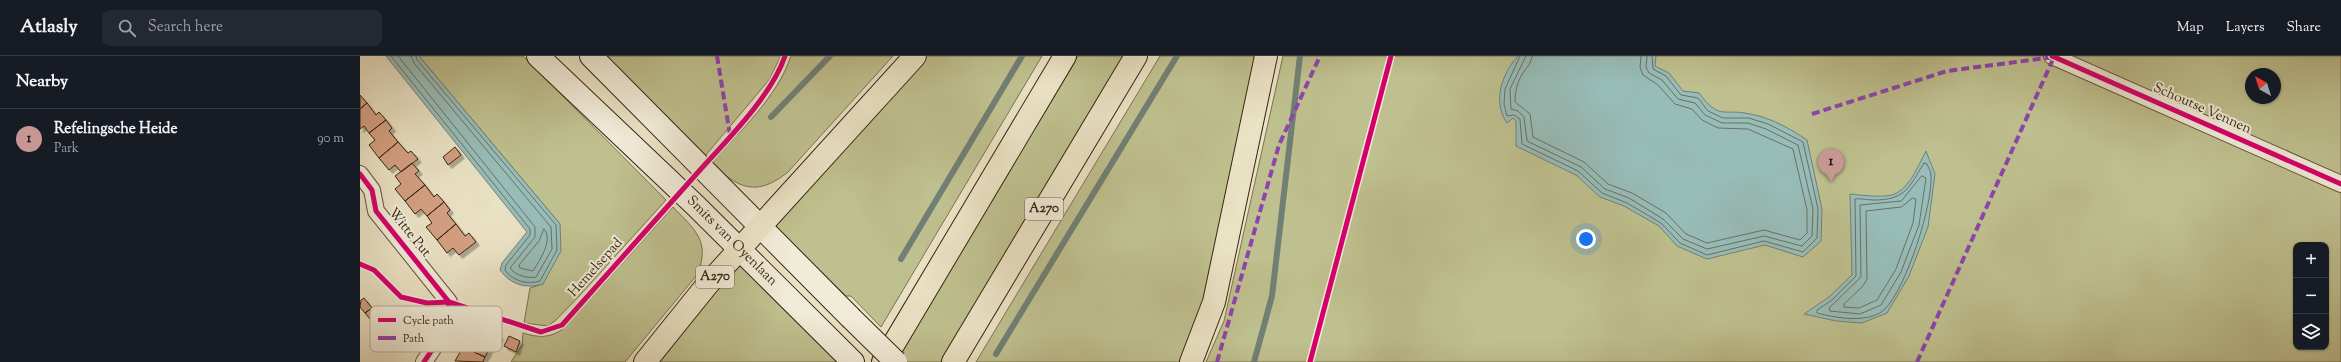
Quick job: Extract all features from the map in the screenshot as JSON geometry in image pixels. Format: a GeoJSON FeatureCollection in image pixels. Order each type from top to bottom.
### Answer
{"type":"FeatureCollection","features":[{"type":"Feature","properties":{"kind":"highway","name":"A270"},"geometry":{"type":"LineString","coordinates":[[645,362],[707,285],[762,227],[915,56]]}},
{"type":"Feature","properties":{"kind":"highway"},"geometry":{"type":"LineString","coordinates":[[883,362],[1065,56]]}},
{"type":"Feature","properties":{"kind":"highway","name":"A270"},"geometry":{"type":"LineString","coordinates":[[953,362],[1136,56]]}},
{"type":"Feature","properties":{"kind":"highway"},"geometry":{"type":"LineString","coordinates":[[1191,362],[1214,302],[1266,56]]}},
{"type":"Feature","properties":{"kind":"main road","name":"Smits van Oyenlaan"},"geometry":{"type":"LineString","coordinates":[[538,56],[740,249],[854,362]]}},
{"type":"Feature","properties":{"kind":"main road"},"geometry":{"type":"LineString","coordinates":[[591,56],[896,362]]}},
{"type":"Feature","properties":{"kind":"street","name":"Schoutse Vennen"},"geometry":{"type":"LineString","coordinates":[[2052,56],[2341,184]]}},
{"type":"Feature","properties":{"kind":"street","name":"Witte Put"},"geometry":{"type":"LineString","coordinates":[[360,174],[372,190],[376,211],[449,302],[449,306]]}},
{"type":"Feature","properties":{"kind":"street","name":"Witte Put"},"geometry":{"type":"LineString","coordinates":[[424,362],[431,352]]}},
{"type":"Feature","properties":{"kind":"green space"},"geometry":{"type":"Polygon","coordinates":[[[419,56],[523,56],[666,200],[582,293],[556,320],[548,326],[524,323],[530,288],[543,284],[560,224],[419,56]]]}},
{"type":"Feature","properties":{"kind":"green space"},"geometry":{"type":"Polygon","coordinates":[[[604,56],[781,56],[769,80],[705,156],[604,56]]]}},
{"type":"Feature","properties":{"kind":"green space"},"geometry":{"type":"Polygon","coordinates":[[[791,56],[893,56],[788,172],[767,185],[748,187],[739,184],[721,172],[712,163],[746,126],[767,100],[777,86],[791,56]]]}},
{"type":"Feature","properties":{"kind":"green space"},"geometry":{"type":"Polygon","coordinates":[[[925,56],[1042,56],[881,327],[851,296],[846,296],[777,229],[776,225],[925,56]]]}},
{"type":"Feature","properties":{"kind":"green space"},"geometry":{"type":"Polygon","coordinates":[[[1078,56],[1123,56],[941,362],[895,362],[1078,56]]]}},
{"type":"Feature","properties":{"kind":"green space"},"geometry":{"type":"Polygon","coordinates":[[[1160,56],[1259,56],[1204,315],[1184,362],[976,362],[1160,56]]]}},
{"type":"Feature","properties":{"kind":"green space"},"geometry":{"type":"Polygon","coordinates":[[[1283,56],[2341,56],[2341,362],[1206,362],[1224,321],[1283,56]]]}},
{"type":"Feature","properties":{"kind":"green space"},"geometry":{"type":"Polygon","coordinates":[[[673,207],[694,230],[698,237],[702,253],[701,263],[697,275],[625,362],[511,362],[522,345],[523,333],[534,336],[549,336],[563,329],[673,207]]]}},
{"type":"Feature","properties":{"kind":"green space"},"geometry":{"type":"Polygon","coordinates":[[[746,265],[839,362],[657,362],[734,270],[740,266],[746,265]]]}},
{"type":"Feature","properties":{"kind":"water"},"geometry":{"type":"Polygon","coordinates":[[[386,56],[419,56],[560,224],[561,251],[543,284],[525,286],[509,279],[500,270],[502,263],[527,232],[386,56]]]}},
{"type":"Feature","properties":{"kind":"water"},"geometry":{"type":"Polygon","coordinates":[[[1518,56],[1656,56],[1655,66],[1669,73],[1683,91],[1699,93],[1706,102],[1717,110],[1722,112],[1757,116],[1780,124],[1794,132],[1807,140],[1822,209],[1821,241],[1803,257],[1765,245],[1707,259],[1677,246],[1659,226],[1624,206],[1600,197],[1576,175],[1516,146],[1516,121],[1513,118],[1507,123],[1500,106],[1500,97],[1501,88],[1507,71],[1518,56]]]}},
{"type":"Feature","properties":{"kind":"water"},"geometry":{"type":"Polygon","coordinates":[[[1926,151],[1935,174],[1928,227],[1909,276],[1887,313],[1862,323],[1836,321],[1804,314],[1829,297],[1852,275],[1850,194],[1887,196],[1897,193],[1910,180],[1926,151]]]}},
{"type":"Feature","properties":{"kind":"building"},"geometry":{"type":"Polygon","coordinates":[[[360,95],[367,103],[360,109],[360,95]]]}},
{"type":"Feature","properties":{"kind":"building"},"geometry":{"type":"Polygon","coordinates":[[[367,103],[376,115],[379,112],[386,120],[369,133],[364,126],[360,129],[360,109],[367,103]]]}},
{"type":"Feature","properties":{"kind":"building"},"geometry":{"type":"Polygon","coordinates":[[[386,120],[392,128],[389,131],[398,142],[379,158],[369,145],[375,140],[369,133],[386,120]]]}},
{"type":"Feature","properties":{"kind":"building"},"geometry":{"type":"Polygon","coordinates":[[[398,142],[408,153],[411,151],[418,159],[401,172],[395,165],[389,170],[379,158],[398,142]]]}},
{"type":"Feature","properties":{"kind":"building"},"geometry":{"type":"Polygon","coordinates":[[[455,147],[461,155],[448,165],[443,157],[455,147]]]}},
{"type":"Feature","properties":{"kind":"building"},"geometry":{"type":"Polygon","coordinates":[[[412,163],[419,171],[415,174],[425,185],[405,201],[395,189],[401,184],[395,176],[412,163]]]}},
{"type":"Feature","properties":{"kind":"building"},"geometry":{"type":"Polygon","coordinates":[[[425,185],[434,197],[437,194],[444,202],[427,216],[421,209],[415,214],[405,201],[425,185]]]}},
{"type":"Feature","properties":{"kind":"building"},"geometry":{"type":"Polygon","coordinates":[[[444,202],[450,210],[447,213],[456,224],[437,240],[426,227],[432,223],[427,216],[444,202]]]}},
{"type":"Feature","properties":{"kind":"building"},"geometry":{"type":"Polygon","coordinates":[[[456,224],[465,236],[469,233],[476,242],[459,255],[453,248],[447,253],[437,240],[456,224]]]}},
{"type":"Feature","properties":{"kind":"building"},"geometry":{"type":"Polygon","coordinates":[[[364,298],[370,306],[370,309],[365,313],[360,307],[361,300],[364,298]]]}},
{"type":"Feature","properties":{"kind":"building"},"geometry":{"type":"Polygon","coordinates":[[[370,309],[370,319],[365,313],[370,309]]]}},
{"type":"Feature","properties":{"kind":"building"},"geometry":{"type":"Polygon","coordinates":[[[509,336],[520,341],[516,352],[504,346],[509,336]]]}},
{"type":"Feature","properties":{"kind":"building"},"geometry":{"type":"Polygon","coordinates":[[[460,352],[474,352],[485,357],[483,362],[455,361],[460,352]]]}},
{"type":"Feature","properties":{"kind":"building"},"geometry":{"type":"Polygon","coordinates":[[[474,352],[488,352],[485,357],[474,352]]]}},
{"type":"Feature","properties":{"kind":"waterway"},"geometry":{"type":"LineString","coordinates":[[771,117],[830,56]]}},
{"type":"Feature","properties":{"kind":"waterway"},"geometry":{"type":"LineString","coordinates":[[901,259],[1022,56]]}},
{"type":"Feature","properties":{"kind":"waterway"},"geometry":{"type":"LineString","coordinates":[[996,354],[1177,56]]}},
{"type":"Feature","properties":{"kind":"waterway"},"geometry":{"type":"LineString","coordinates":[[1254,362],[1272,296],[1300,56]]}},
{"type":"Feature","properties":{"kind":"marked path"},"geometry":{"type":"LineString","coordinates":[[717,56],[730,135]]}},
{"type":"Feature","properties":{"kind":"marked path"},"geometry":{"type":"LineString","coordinates":[[1217,362],[1279,145],[1320,56]]}},
{"type":"Feature","properties":{"kind":"marked path"},"geometry":{"type":"LineString","coordinates":[[1812,114],[1947,71],[2054,57]]}},
{"type":"Feature","properties":{"kind":"marked path"},"geometry":{"type":"LineString","coordinates":[[1917,362],[2054,57]]}},
{"type":"Feature","properties":{"kind":"cycle path","name":"Hemelsepad"},"geometry":{"type":"LineString","coordinates":[[502,319],[541,332],[562,325],[736,131],[770,86],[779,71],[785,56]]}},
{"type":"Feature","properties":{"kind":"cycle path"},"geometry":{"type":"LineString","coordinates":[[1310,362],[1391,56]]}},
{"type":"Feature","properties":{"kind":"cycle path"},"geometry":{"type":"LineString","coordinates":[[2052,56],[2341,184]]}},
{"type":"Feature","properties":{"kind":"cycle path"},"geometry":{"type":"LineString","coordinates":[[360,174],[372,190],[376,211],[449,302]]}},
{"type":"Feature","properties":{"kind":"cycle path","name":"Hemelsepad"},"geometry":{"type":"LineString","coordinates":[[360,264],[374,270],[401,297],[427,303],[449,302],[461,306]]}},
{"type":"Feature","properties":{"kind":"cycle path"},"geometry":{"type":"LineString","coordinates":[[449,302],[449,306]]}},
{"type":"Feature","properties":{"kind":"cycle path"},"geometry":{"type":"LineString","coordinates":[[424,362],[431,352]]}},
{"type":"Feature","properties":{"kind":"place","name":"Refelingsche Heide"},"geometry":{"type":"Point","coordinates":[1831,182]}}]}
